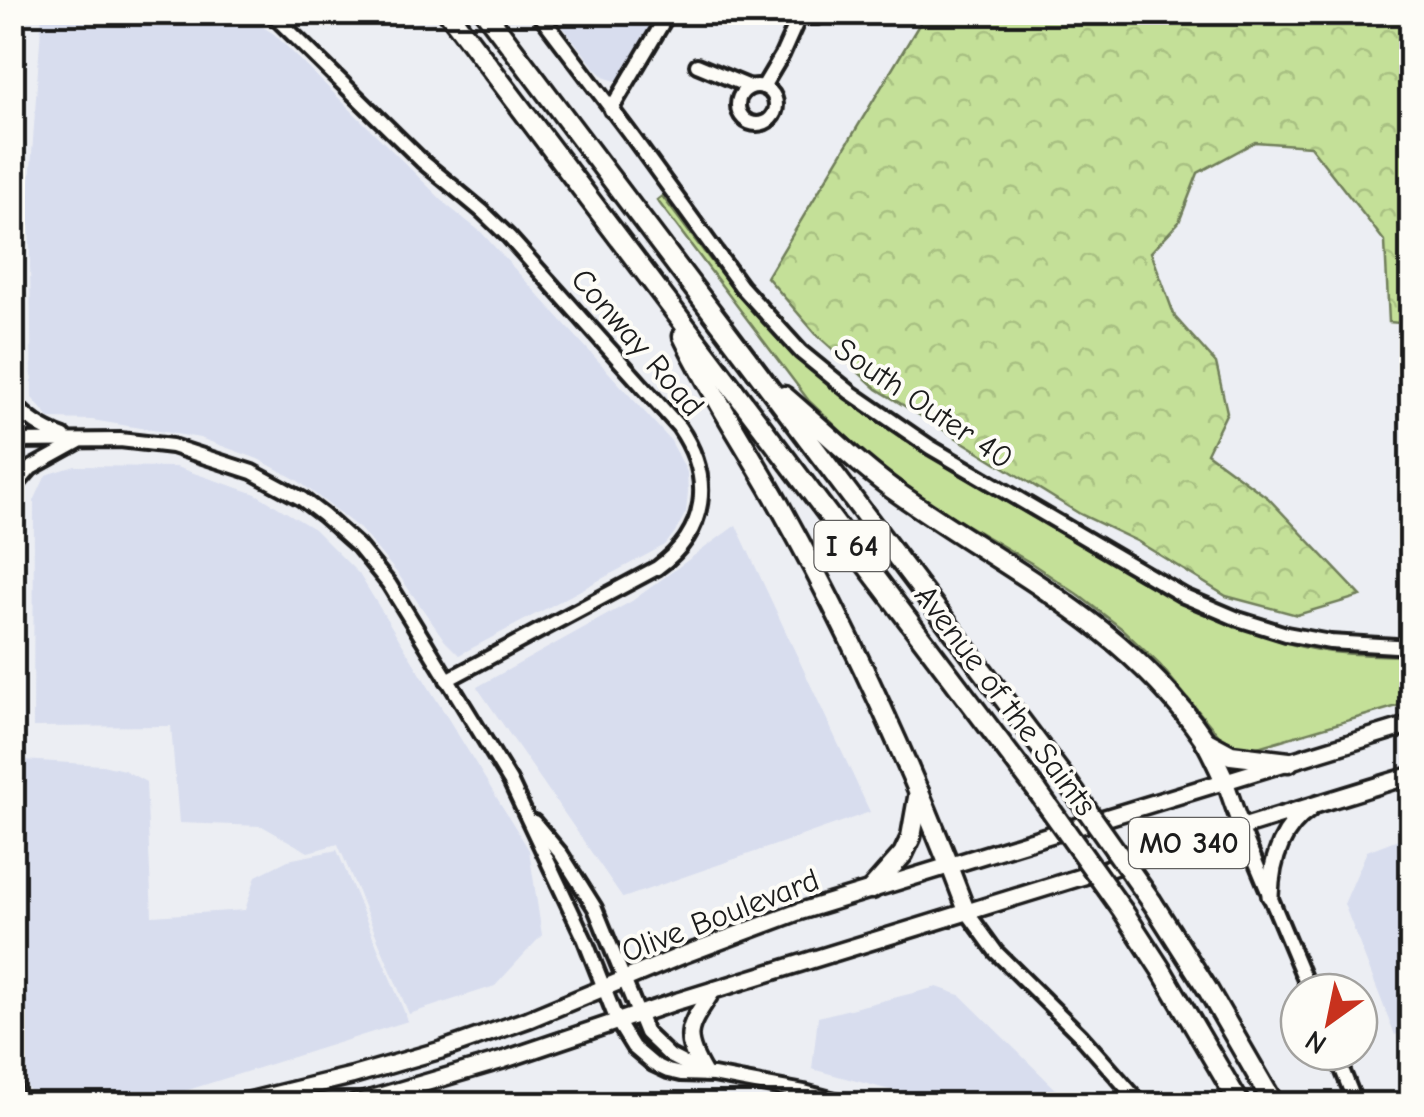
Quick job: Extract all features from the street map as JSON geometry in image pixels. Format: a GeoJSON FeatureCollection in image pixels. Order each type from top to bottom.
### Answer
{"type":"FeatureCollection","features":[{"type":"Feature","properties":{"kind":"highway","name":"Avenue of the Saints"},"geometry":{"type":"LineString","coordinates":[[448,12],[1038,792],[1123,911],[1240,1104]]}},
{"type":"Feature","properties":{"kind":"highway","name":"Avenue of the Saints"},"geometry":{"type":"LineString","coordinates":[[485,12],[1068,782],[1152,902],[1274,1104]]}},
{"type":"Feature","properties":{"kind":"highway"},"geometry":{"type":"LineString","coordinates":[[666,300],[700,373],[784,513],[856,650],[948,865]]}},
{"type":"Feature","properties":{"kind":"highway"},"geometry":{"type":"LineString","coordinates":[[758,372],[871,473],[1058,597],[1118,642],[1205,741],[1224,780]]}},
{"type":"Feature","properties":{"kind":"highway"},"geometry":{"type":"LineString","coordinates":[[1205,741],[1231,755],[1289,762]]}},
{"type":"Feature","properties":{"kind":"highway"},"geometry":{"type":"LineString","coordinates":[[872,889],[903,854],[911,837],[919,791]]}},
{"type":"Feature","properties":{"kind":"main road","name":"MO 340"},"geometry":{"type":"LineString","coordinates":[[1224,780],[1412,724]]}},
{"type":"Feature","properties":{"kind":"main road","name":"MO 340"},"geometry":{"type":"LineString","coordinates":[[967,912],[1412,775]]}},
{"type":"Feature","properties":{"kind":"main road"},"geometry":{"type":"LineString","coordinates":[[1224,780],[1241,827]]}},
{"type":"Feature","properties":{"kind":"main road","name":"Olive Boulevard"},"geometry":{"type":"LineString","coordinates":[[236,1104],[441,1050],[529,1019],[750,929],[1224,780]]}},
{"type":"Feature","properties":{"kind":"main road"},"geometry":{"type":"LineString","coordinates":[[1270,896],[1273,862],[1280,845],[1301,815],[1317,804]]}},
{"type":"Feature","properties":{"kind":"main road"},"geometry":{"type":"LineString","coordinates":[[948,865],[967,912]]}},
{"type":"Feature","properties":{"kind":"main road","name":"Olive Boulevard"},"geometry":{"type":"LineString","coordinates":[[354,1104],[967,912]]}},
{"type":"Feature","properties":{"kind":"main road"},"geometry":{"type":"LineString","coordinates":[[704,1073],[688,1039],[713,990]]}},
{"type":"Feature","properties":{"kind":"street","name":"Conway Road"},"geometry":{"type":"LineString","coordinates":[[270,12],[423,162],[508,237],[678,427],[688,440],[701,473],[703,495],[697,517],[674,556],[447,680]]}},
{"type":"Feature","properties":{"kind":"street","name":"South Outer 40"},"geometry":{"type":"LineString","coordinates":[[538,12],[741,286],[802,352],[850,392],[930,446],[1184,596],[1286,634],[1330,642],[1412,647]]}},
{"type":"Feature","properties":{"kind":"street"},"geometry":{"type":"LineString","coordinates":[[611,110],[668,12]]}},
{"type":"Feature","properties":{"kind":"street"},"geometry":{"type":"LineString","coordinates":[[697,66],[756,87],[782,55],[792,14],[818,17],[829,12]]}},
{"type":"Feature","properties":{"kind":"street"},"geometry":{"type":"LineString","coordinates":[[12,401],[43,430],[79,440]]}},
{"type":"Feature","properties":{"kind":"street"},"geometry":{"type":"LineString","coordinates":[[12,490],[31,468],[79,440]]}},
{"type":"Feature","properties":{"kind":"street"},"geometry":{"type":"LineString","coordinates":[[12,441],[120,440],[172,446],[252,472],[302,499],[342,531],[397,596],[510,781],[617,1020],[633,1047],[653,1064],[681,1074],[704,1073]]}},
{"type":"Feature","properties":{"kind":"street"},"geometry":{"type":"LineString","coordinates":[[524,810],[585,889],[637,1014],[646,1033],[661,1050],[704,1073],[850,1104]]}},
{"type":"Feature","properties":{"kind":"street"},"geometry":{"type":"LineString","coordinates":[[1241,827],[1302,972]]}},
{"type":"Feature","properties":{"kind":"street"},"geometry":{"type":"LineString","coordinates":[[967,912],[996,952],[1081,1036],[1141,1104]]}},
{"type":"Feature","properties":{"kind":"street"},"geometry":{"type":"LineString","coordinates":[[12,1024],[17,1102]]}},
{"type":"Feature","properties":{"kind":"street"},"geometry":{"type":"LineString","coordinates":[[1343,1072],[1356,1104]]}},
{"type":"Feature","properties":{"kind":"shaded area"},"geometry":{"type":"Polygon","coordinates":[[[42,13],[241,13],[274,34],[449,207],[481,232],[671,441],[687,472],[688,492],[686,512],[665,545],[459,655],[360,529],[297,480],[258,459],[200,438],[92,420],[50,419],[32,398],[29,196],[42,13]]]}},
{"type":"Feature","properties":{"kind":"shaded area"},"geometry":{"type":"Polygon","coordinates":[[[552,13],[658,13],[623,76],[616,81],[595,68],[552,13]]]}},
{"type":"Feature","properties":{"kind":"shaded area"},"geometry":{"type":"Polygon","coordinates":[[[75,466],[176,467],[256,494],[314,529],[359,574],[529,850],[542,935],[495,986],[409,1014],[338,844],[308,852],[262,826],[179,823],[171,726],[33,727],[34,501],[46,475],[75,466]]]}},
{"type":"Feature","properties":{"kind":"shaded area"},"geometry":{"type":"Polygon","coordinates":[[[736,525],[870,812],[623,898],[477,687],[632,601],[736,525]]]}},
{"type":"Feature","properties":{"kind":"shaded area"},"geometry":{"type":"Polygon","coordinates":[[[23,760],[102,765],[124,770],[146,782],[152,916],[245,910],[256,876],[288,860],[337,850],[408,1021],[172,1095],[90,1104],[43,1104],[27,1087],[23,760]]]}},
{"type":"Feature","properties":{"kind":"shaded area"},"geometry":{"type":"Polygon","coordinates":[[[1411,834],[1411,1030],[1395,1035],[1379,994],[1379,972],[1370,972],[1344,904],[1367,851],[1411,834]]]}},
{"type":"Feature","properties":{"kind":"shaded area"},"geometry":{"type":"Polygon","coordinates":[[[937,987],[960,995],[1071,1104],[898,1104],[901,1093],[812,1069],[818,1017],[937,987]]]}},
{"type":"Feature","properties":{"kind":"green space"},"geometry":{"type":"Polygon","coordinates":[[[926,13],[1411,13],[1411,324],[1389,322],[1385,242],[1310,146],[1255,142],[1198,173],[1179,222],[1151,252],[1175,317],[1216,363],[1227,412],[1207,453],[1268,498],[1361,596],[1297,615],[1226,596],[1137,541],[1080,514],[877,389],[816,334],[767,277],[926,13]]]}},
{"type":"Feature","properties":{"kind":"green space"},"geometry":{"type":"Polygon","coordinates":[[[662,196],[734,290],[782,343],[844,397],[911,444],[1109,562],[1228,622],[1305,648],[1411,656],[1411,702],[1251,749],[1235,747],[1220,737],[1160,665],[1121,628],[1031,563],[923,499],[880,468],[809,401],[657,200],[662,196]]]}}]}
